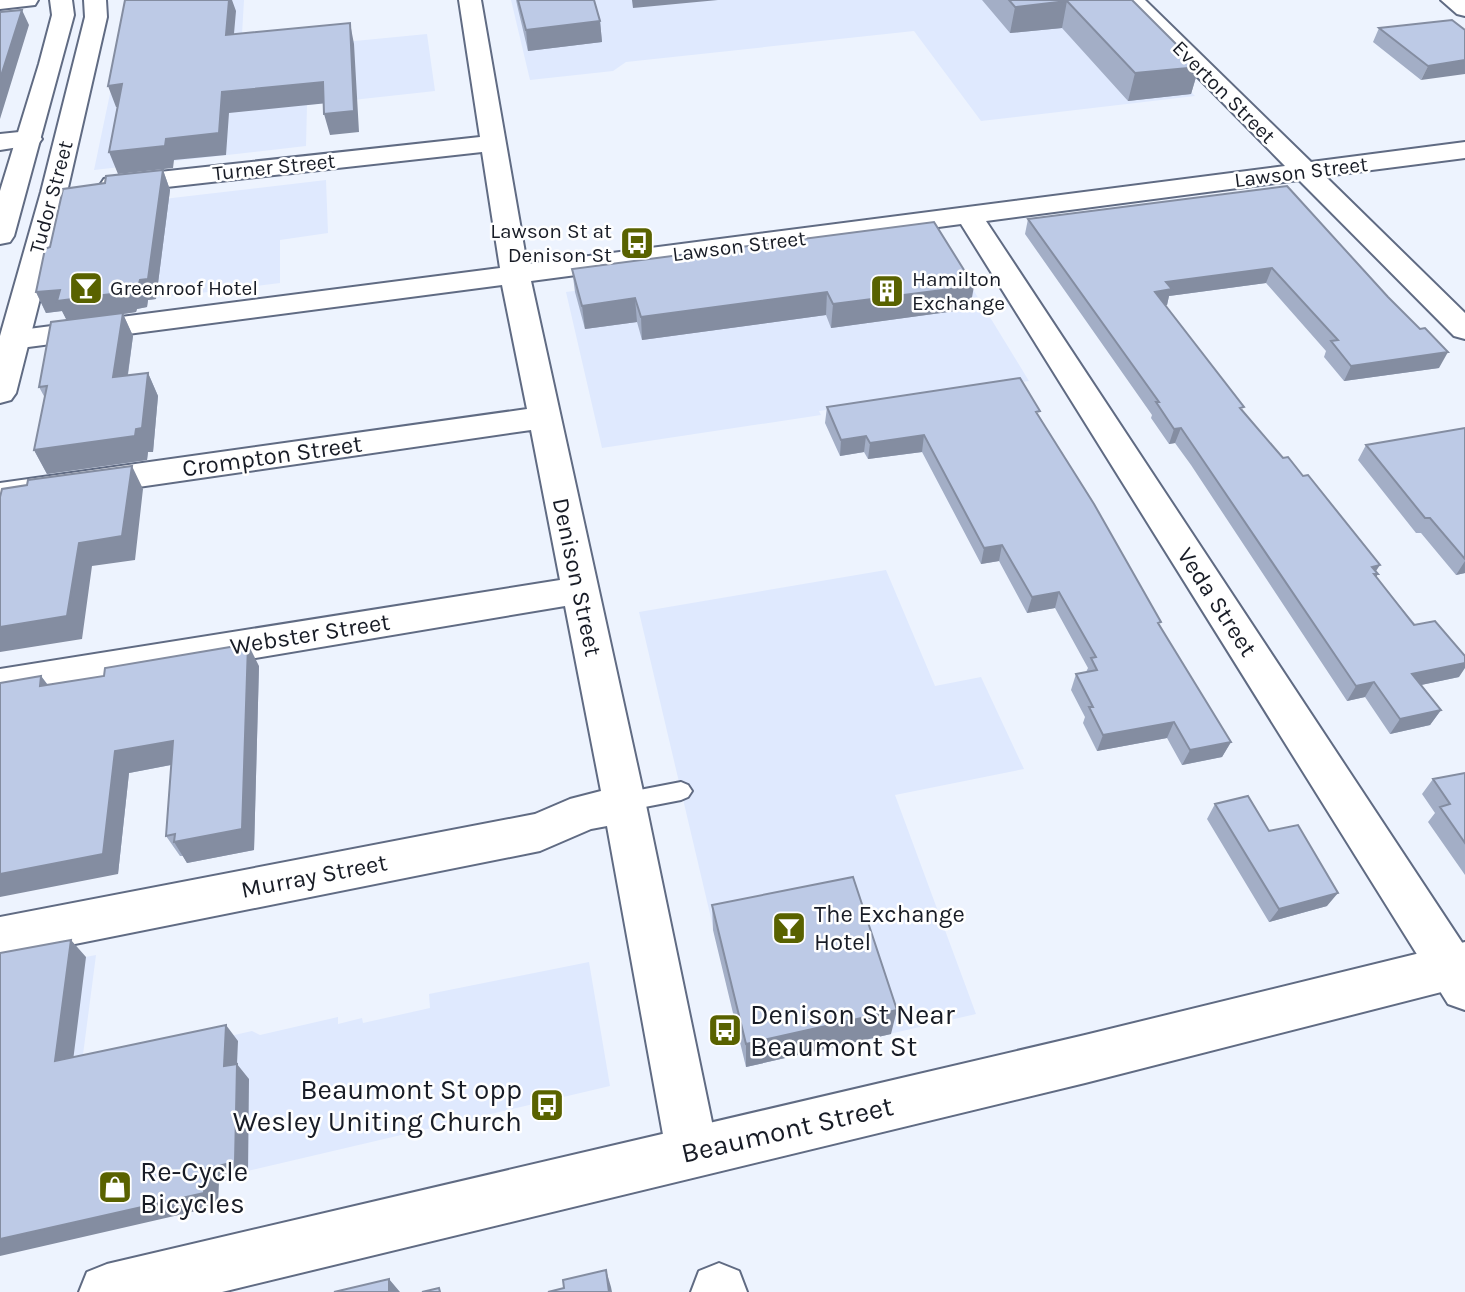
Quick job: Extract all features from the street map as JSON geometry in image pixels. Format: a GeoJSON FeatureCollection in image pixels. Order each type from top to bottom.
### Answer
{"type":"FeatureCollection","features":[{"type":"Feature","properties":{"kind":"street"},"geometry":{"type":"LineString","coordinates":[[0,3],[27,0]]}},
{"type":"Feature","properties":{"kind":"street","name":"Tudor Street"},"geometry":{"type":"LineString","coordinates":[[0,236],[63,15],[61,0]]}},
{"type":"Feature","properties":{"kind":"street","name":"Tudor Street"},"geometry":{"type":"LineString","coordinates":[[0,393],[13,341],[73,190],[96,17],[95,0]]}},
{"type":"Feature","properties":{"kind":"street","name":"Denison Street"},"geometry":{"type":"LineString","coordinates":[[470,0],[515,275],[624,803],[692,1151]]}},
{"type":"Feature","properties":{"kind":"street","name":"Everton Street"},"geometry":{"type":"LineString","coordinates":[[1133,0],[1465,330]]}},
{"type":"Feature","properties":{"kind":"street"},"geometry":{"type":"LineString","coordinates":[[1452,0],[1465,9]]}},
{"type":"Feature","properties":{"kind":"street"},"geometry":{"type":"LineString","coordinates":[[0,142],[29,139]]}},
{"type":"Feature","properties":{"kind":"street","name":"Turner Street"},"geometry":{"type":"LineString","coordinates":[[73,190],[494,143]]}},
{"type":"Feature","properties":{"kind":"street","name":"Lawson Street"},"geometry":{"type":"LineString","coordinates":[[13,341],[1465,150]]}},
{"type":"Feature","properties":{"kind":"street","name":"Veda Street"},"geometry":{"type":"LineString","coordinates":[[969,216],[1460,973]]}},
{"type":"Feature","properties":{"kind":"street","name":"Crompton Street"},"geometry":{"type":"LineString","coordinates":[[0,495],[545,417]]}},
{"type":"Feature","properties":{"kind":"street","name":"Webster Street"},"geometry":{"type":"LineString","coordinates":[[0,685],[580,590]]}},
{"type":"Feature","properties":{"kind":"street","name":"Murray Street"},"geometry":{"type":"LineString","coordinates":[[0,938],[540,832],[585,812],[624,803]]}},
{"type":"Feature","properties":{"kind":"street","name":"Beaumont Street"},"geometry":{"type":"LineString","coordinates":[[107,1292],[692,1151],[1460,973]]}},
{"type":"Feature","properties":{"kind":"lane"},"geometry":{"type":"LineString","coordinates":[[624,803],[681,791]]}},
{"type":"Feature","properties":{"kind":"shaded area"},"geometry":{"type":"Polygon","coordinates":[[[161,0],[244,0],[241,52],[427,34],[435,91],[307,105],[306,146],[94,170],[129,3],[161,0]]]}},
{"type":"Feature","properties":{"kind":"shaded area"},"geometry":{"type":"Polygon","coordinates":[[[511,0],[1098,0],[1195,96],[981,121],[914,31],[626,62],[613,71],[530,80],[511,0]]]}},
{"type":"Feature","properties":{"kind":"shaded area"},"geometry":{"type":"Polygon","coordinates":[[[326,180],[328,233],[280,240],[280,283],[64,310],[86,208],[326,180]]]}},
{"type":"Feature","properties":{"kind":"shaded area"},"geometry":{"type":"Polygon","coordinates":[[[944,242],[1029,381],[819,411],[821,415],[602,448],[566,292],[944,242]]]}},
{"type":"Feature","properties":{"kind":"shaded area"},"geometry":{"type":"Polygon","coordinates":[[[886,570],[935,686],[981,677],[1024,769],[895,795],[976,1014],[746,1067],[639,612],[886,570]]]}},
{"type":"Feature","properties":{"kind":"shaded area"},"geometry":{"type":"Polygon","coordinates":[[[96,955],[81,1070],[252,1031],[260,1035],[338,1017],[338,1024],[362,1018],[363,1023],[430,1008],[429,994],[589,962],[610,1086],[0,1229],[0,973],[96,955]]]}},
{"type":"Feature","properties":{"kind":"building"},"geometry":{"type":"Polygon","coordinates":[[[125,0],[229,0],[226,35],[350,23],[354,111],[324,114],[323,82],[222,92],[219,133],[166,139],[165,146],[109,152],[122,84],[108,86],[125,0]]]}},
{"type":"Feature","properties":{"kind":"building"},"geometry":{"type":"Polygon","coordinates":[[[518,0],[594,0],[600,21],[526,30],[518,0]]]}},
{"type":"Feature","properties":{"kind":"building"},"geometry":{"type":"Polygon","coordinates":[[[1009,0],[1132,0],[1199,67],[1135,73],[1067,1],[1015,7],[1009,0]]]}},
{"type":"Feature","properties":{"kind":"building"},"geometry":{"type":"Polygon","coordinates":[[[22,10],[0,79],[0,12],[22,10]]]}},
{"type":"Feature","properties":{"kind":"building"},"geometry":{"type":"Polygon","coordinates":[[[1452,20],[1465,30],[1465,60],[1428,66],[1379,28],[1452,20]]]}},
{"type":"Feature","properties":{"kind":"building"},"geometry":{"type":"Polygon","coordinates":[[[163,170],[148,279],[140,280],[138,287],[128,288],[127,292],[57,301],[60,290],[36,292],[45,249],[50,247],[63,189],[105,183],[106,176],[163,170]]]}},
{"type":"Feature","properties":{"kind":"building"},"geometry":{"type":"Polygon","coordinates":[[[1287,186],[1388,297],[1420,329],[1425,328],[1448,352],[1351,366],[1331,341],[1338,340],[1272,268],[1166,282],[1172,289],[1155,292],[1244,407],[1240,408],[1283,458],[1288,457],[1303,476],[1308,475],[1380,565],[1372,567],[1378,574],[1374,574],[1414,625],[1435,621],[1465,656],[1465,663],[1412,674],[1441,710],[1400,719],[1374,682],[1356,686],[1181,428],[1174,429],[1156,402],[1159,402],[1028,219],[1287,186]]]}},
{"type":"Feature","properties":{"kind":"building"},"geometry":{"type":"Polygon","coordinates":[[[934,222],[974,286],[833,304],[827,292],[641,317],[635,298],[582,306],[572,269],[934,222]]]}},
{"type":"Feature","properties":{"kind":"building"},"geometry":{"type":"Polygon","coordinates":[[[123,313],[113,377],[148,373],[142,428],[136,429],[135,436],[34,450],[47,386],[39,387],[51,322],[123,313]]]}},
{"type":"Feature","properties":{"kind":"building"},"geometry":{"type":"Polygon","coordinates":[[[1020,378],[1040,411],[1036,412],[1094,504],[1161,622],[1158,623],[1231,742],[1190,750],[1174,722],[1103,735],[1089,707],[1093,707],[1076,674],[1097,670],[1091,658],[1096,657],[1059,592],[1032,597],[1002,545],[984,548],[924,435],[870,443],[866,436],[841,440],[827,407],[1020,378]]]}},
{"type":"Feature","properties":{"kind":"building"},"geometry":{"type":"Polygon","coordinates":[[[1465,428],[1465,559],[1430,518],[1425,518],[1366,445],[1465,428]]]}},
{"type":"Feature","properties":{"kind":"building"},"geometry":{"type":"Polygon","coordinates":[[[132,466],[122,536],[79,543],[67,616],[0,627],[2,489],[27,485],[28,480],[132,466]]]}},
{"type":"Feature","properties":{"kind":"building"},"geometry":{"type":"Polygon","coordinates":[[[248,644],[242,829],[174,842],[175,834],[166,836],[173,741],[115,751],[103,854],[0,874],[0,683],[41,676],[40,686],[104,676],[105,668],[248,644]]]}},
{"type":"Feature","properties":{"kind":"building"},"geometry":{"type":"Polygon","coordinates":[[[1465,773],[1465,843],[1440,807],[1450,804],[1433,779],[1465,773]]]}},
{"type":"Feature","properties":{"kind":"building"},"geometry":{"type":"Polygon","coordinates":[[[1248,796],[1269,831],[1298,825],[1338,893],[1279,909],[1215,804],[1248,796]]]}},
{"type":"Feature","properties":{"kind":"building"},"geometry":{"type":"Polygon","coordinates":[[[853,877],[897,1010],[746,1044],[712,905],[853,877]]]}},
{"type":"Feature","properties":{"kind":"building"},"geometry":{"type":"Polygon","coordinates":[[[71,940],[55,1061],[226,1025],[224,1066],[237,1064],[235,1162],[205,1169],[204,1193],[0,1239],[0,953],[71,940]]]}},
{"type":"Feature","properties":{"kind":"building"},"geometry":{"type":"Polygon","coordinates":[[[606,1270],[609,1292],[548,1292],[564,1288],[563,1280],[606,1270]]]}},
{"type":"Feature","properties":{"kind":"building"},"geometry":{"type":"Polygon","coordinates":[[[389,1279],[389,1292],[334,1292],[389,1279]]]}},
{"type":"Feature","properties":{"kind":"building"},"geometry":{"type":"Polygon","coordinates":[[[439,1288],[440,1292],[422,1292],[439,1288]]]}},
{"type":"Feature","properties":{"kind":"place","name":"Lawson St at Denison St"},"geometry":{"type":"Point","coordinates":[637,243]}},
{"type":"Feature","properties":{"kind":"place","name":"Greenroof Hotel"},"geometry":{"type":"Point","coordinates":[86,288]}},
{"type":"Feature","properties":{"kind":"place","name":"Hamilton Exchange"},"geometry":{"type":"Point","coordinates":[887,291]}},
{"type":"Feature","properties":{"kind":"place","name":"The Exchange Hotel"},"geometry":{"type":"Point","coordinates":[789,928]}},
{"type":"Feature","properties":{"kind":"place","name":"Denison St Near Beaumont St"},"geometry":{"type":"Point","coordinates":[725,1030]}},
{"type":"Feature","properties":{"kind":"place","name":"Beaumont St opp Wesley Uniting Church"},"geometry":{"type":"Point","coordinates":[547,1105]}},
{"type":"Feature","properties":{"kind":"place","name":"Re-Cycle Bicycles"},"geometry":{"type":"Point","coordinates":[115,1187]}}]}
